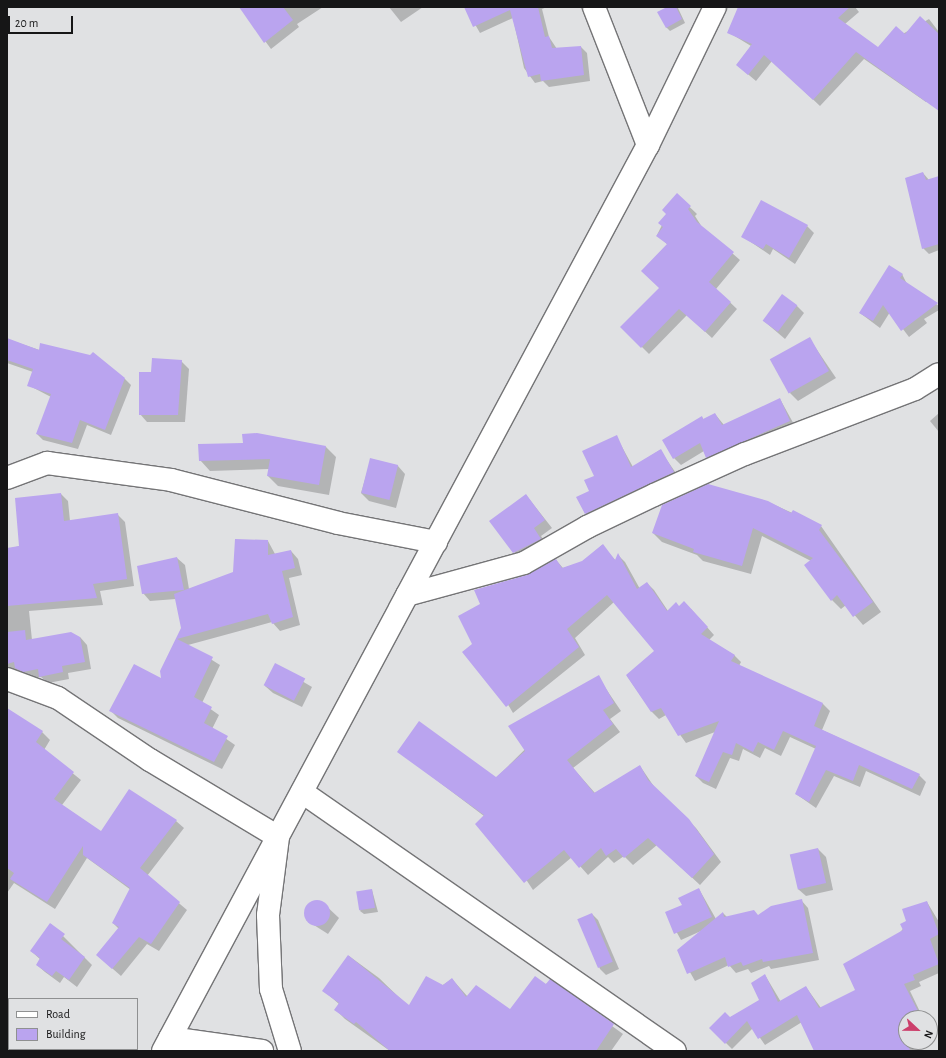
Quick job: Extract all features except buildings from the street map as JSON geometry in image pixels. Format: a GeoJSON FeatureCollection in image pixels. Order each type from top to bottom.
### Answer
{"type":"FeatureCollection","features":[{"type":"Feature","properties":{"kind":"street"},"geometry":{"type":"LineString","coordinates":[[594,7],[648,144]]}},
{"type":"Feature","properties":{"kind":"street"},"geometry":{"type":"LineString","coordinates":[[262,1051],[167,1044],[648,144],[715,7]]}},
{"type":"Feature","properties":{"kind":"street"},"geometry":{"type":"LineString","coordinates":[[407,595],[524,563],[587,527],[661,492],[745,454],[916,389],[939,374]]}},
{"type":"Feature","properties":{"kind":"street"},"geometry":{"type":"LineString","coordinates":[[7,478],[47,463],[171,480],[338,523],[436,542]]}},
{"type":"Feature","properties":{"kind":"street"},"geometry":{"type":"LineString","coordinates":[[7,679],[58,698],[150,760],[278,837]]}},
{"type":"Feature","properties":{"kind":"street"},"geometry":{"type":"LineString","coordinates":[[302,792],[675,1051]]}},
{"type":"Feature","properties":{"kind":"street"},"geometry":{"type":"LineString","coordinates":[[278,837],[268,915],[271,989],[290,1051]]}}]}
